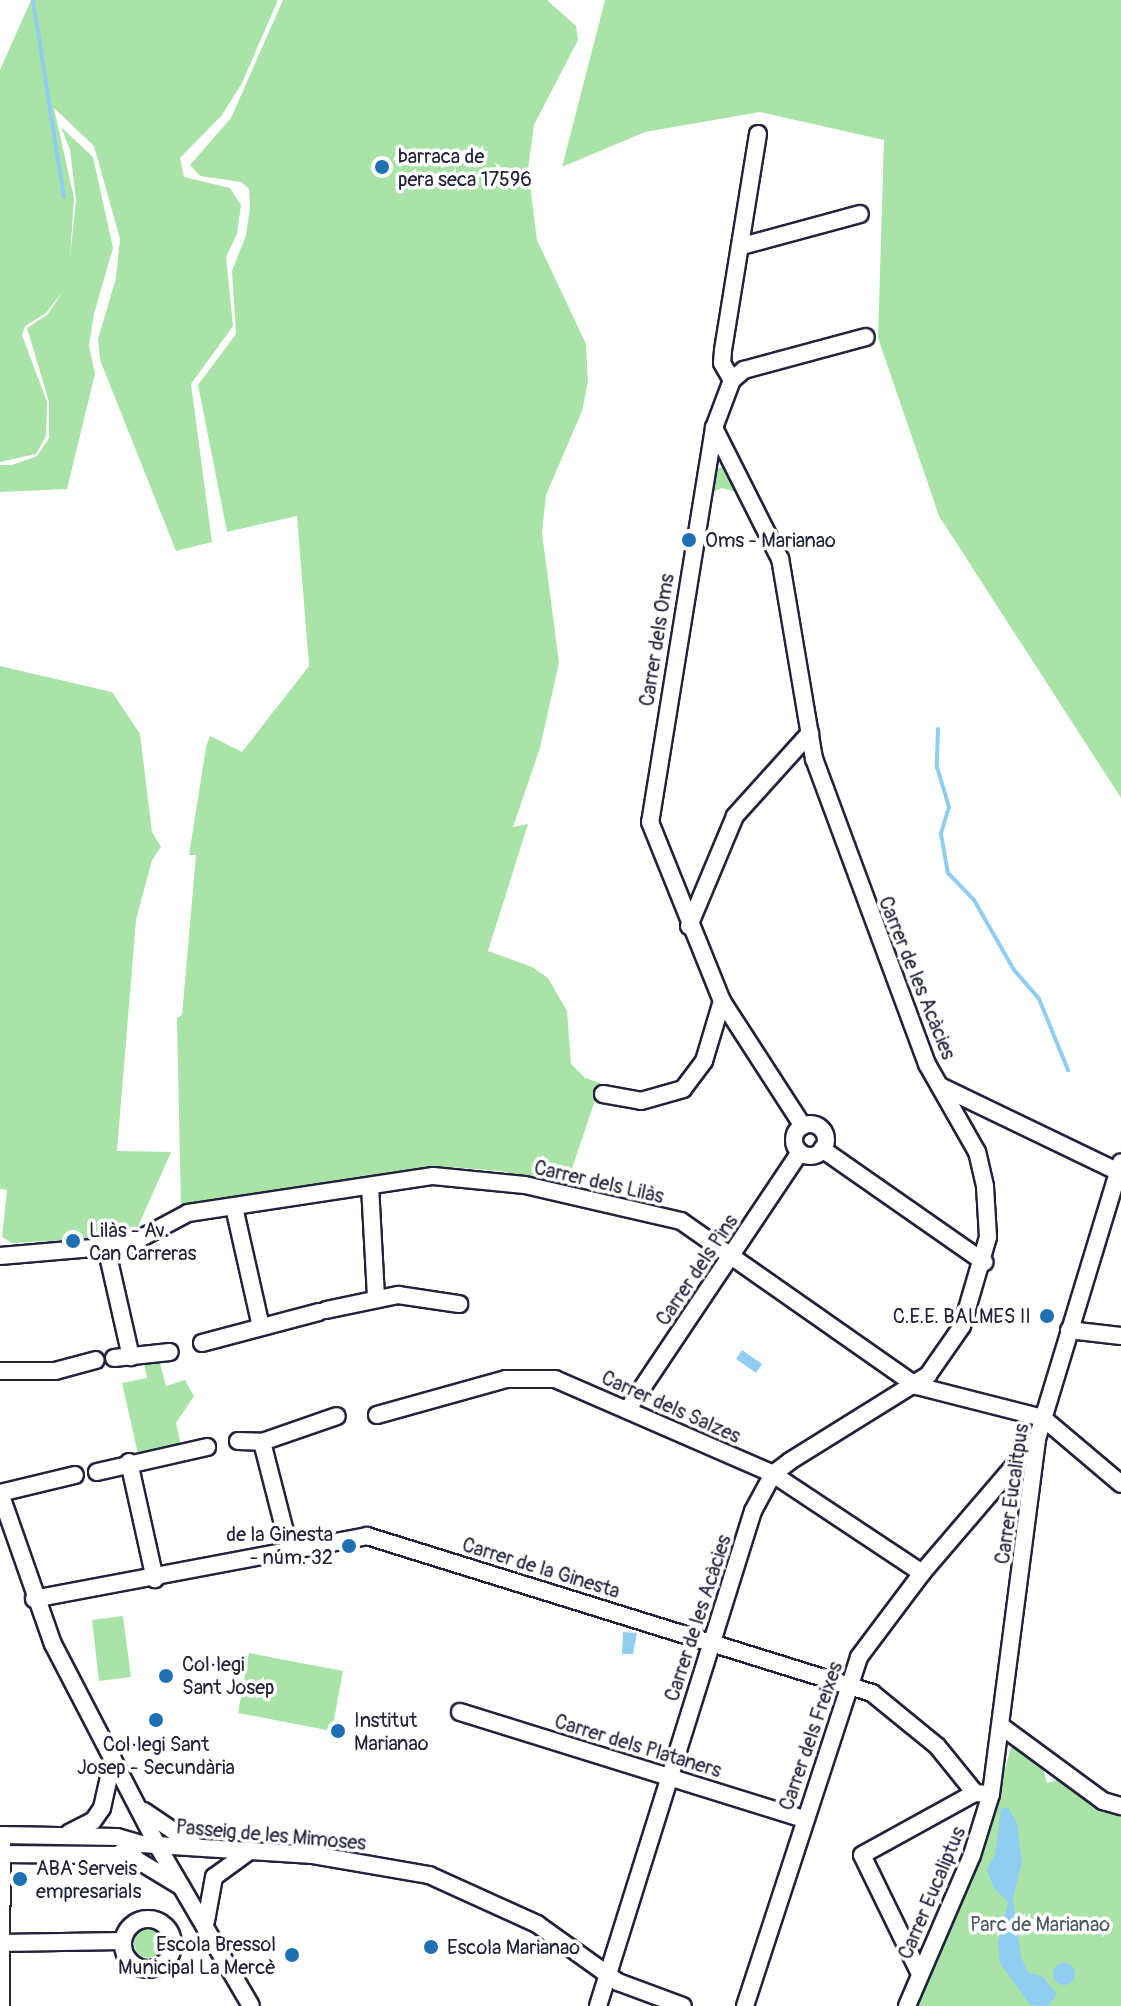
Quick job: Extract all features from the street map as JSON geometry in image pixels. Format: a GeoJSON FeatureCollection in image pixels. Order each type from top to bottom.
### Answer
{"type":"FeatureCollection","features":[{"type":"Feature","properties":{"kind":"street"},"geometry":{"type":"LineString","coordinates":[[758,134],[722,363],[732,380],[744,370],[866,337]]}},
{"type":"Feature","properties":{"kind":"street"},"geometry":{"type":"LineString","coordinates":[[742,246],[860,214]]}},
{"type":"Feature","properties":{"kind":"street","name":"Carrer dels Oms"},"geometry":{"type":"LineString","coordinates":[[732,380],[714,428],[650,813],[689,926],[722,1001],[803,1126]]}},
{"type":"Feature","properties":{"kind":"street","name":"Carrer de les Acàcies"},"geometry":{"type":"LineString","coordinates":[[598,2006],[753,1511],[773,1474],[917,1386],[962,1326],[984,1262],[988,1220],[981,1169],[957,1109],[927,1064],[844,847],[810,733],[783,567],[714,428]]}},
{"type":"Feature","properties":{"kind":"street"},"geometry":{"type":"LineString","coordinates":[[689,926],[735,816],[810,733]]}},
{"type":"Feature","properties":{"kind":"street"},"geometry":{"type":"LineString","coordinates":[[603,1094],[652,1100],[691,1082],[704,1061],[722,1001]]}},
{"type":"Feature","properties":{"kind":"street"},"geometry":{"type":"LineString","coordinates":[[940,1085],[1119,1168]]}},
{"type":"Feature","properties":{"kind":"street"},"geometry":{"type":"LineString","coordinates":[[803,1126],[822,1130],[822,1149],[809,1156],[800,1152],[794,1138],[803,1126]]}},
{"type":"Feature","properties":{"kind":"street"},"geometry":{"type":"LineString","coordinates":[[822,1149],[984,1262]]}},
{"type":"Feature","properties":{"kind":"street","name":"Carrer dels Pins"},"geometry":{"type":"LineString","coordinates":[[628,1409],[800,1152]]}},
{"type":"Feature","properties":{"kind":"street","name":"Carrer Eucalitpus"},"geometry":{"type":"LineString","coordinates":[[983,1794],[1001,1726],[1037,1439],[1119,1168]]}},
{"type":"Feature","properties":{"kind":"street","name":"Carrer dels Lilàs"},"geometry":{"type":"LineString","coordinates":[[0,1256],[128,1245],[188,1213],[370,1186],[465,1176],[525,1185],[681,1221],[917,1386],[1043,1418],[1121,1484]]}},
{"type":"Feature","properties":{"kind":"street"},"geometry":{"type":"LineString","coordinates":[[370,1186],[376,1298]]}},
{"type":"Feature","properties":{"kind":"street"},"geometry":{"type":"LineString","coordinates":[[234,1207],[261,1327]]}},
{"type":"Feature","properties":{"kind":"street"},"geometry":{"type":"LineString","coordinates":[[106,1247],[123,1358],[170,1352]]}},
{"type":"Feature","properties":{"kind":"street"},"geometry":{"type":"LineString","coordinates":[[202,1343],[376,1298],[398,1295],[459,1304]]}},
{"type":"Feature","properties":{"kind":"street"},"geometry":{"type":"LineString","coordinates":[[1069,1330],[1121,1336]]}},
{"type":"Feature","properties":{"kind":"street"},"geometry":{"type":"LineString","coordinates":[[0,1371],[55,1371],[96,1360]]}},
{"type":"Feature","properties":{"kind":"street","name":"Carrer dels Salzes"},"geometry":{"type":"LineString","coordinates":[[377,1415],[525,1377],[571,1384],[773,1474],[922,1573]]}},
{"type":"Feature","properties":{"kind":"street"},"geometry":{"type":"LineString","coordinates":[[238,1441],[262,1442],[337,1416]]}},
{"type":"Feature","properties":{"kind":"street","name":"Carrer dels Freixes"},"geometry":{"type":"LineString","coordinates":[[745,2006],[848,1684],[873,1634],[1037,1439]]}},
{"type":"Feature","properties":{"kind":"street"},"geometry":{"type":"LineString","coordinates":[[262,1442],[290,1551]]}},
{"type":"Feature","properties":{"kind":"street"},"geometry":{"type":"LineString","coordinates":[[97,1472],[129,1462],[207,1447]]}},
{"type":"Feature","properties":{"kind":"street"},"geometry":{"type":"LineString","coordinates":[[129,1462],[155,1579]]}},
{"type":"Feature","properties":{"kind":"street"},"geometry":{"type":"LineString","coordinates":[[75,1475],[0,1493],[34,1599],[141,1809],[149,1845],[187,1890],[251,2006]]}},
{"type":"Feature","properties":{"kind":"street","name":"Carrer de la Ginesta"},"geometry":{"type":"LineString","coordinates":[[34,1599],[155,1579],[349,1538],[386,1540],[848,1684],[898,1710],[983,1794]]}},
{"type":"Feature","properties":{"kind":"street","name":"Carrer dels Plataners"},"geometry":{"type":"LineString","coordinates":[[460,1712],[804,1819]]}},
{"type":"Feature","properties":{"kind":"street"},"geometry":{"type":"LineString","coordinates":[[1001,1726],[1103,1801],[1121,1806]]}},
{"type":"Feature","properties":{"kind":"street"},"geometry":{"type":"LineString","coordinates":[[59,1836],[82,1829],[102,1808],[113,1759]]}},
{"type":"Feature","properties":{"kind":"street"},"geometry":{"type":"LineString","coordinates":[[920,1974],[862,1855],[983,1794]]}},
{"type":"Feature","properties":{"kind":"street","name":"Carrer Eucaliptus"},"geometry":{"type":"LineString","coordinates":[[907,2006],[972,1855],[983,1794]]}},
{"type":"Feature","properties":{"kind":"street"},"geometry":{"type":"LineString","coordinates":[[141,1809],[203,1849]]}},
{"type":"Feature","properties":{"kind":"street"},"geometry":{"type":"LineString","coordinates":[[1,1835],[1,2006]]}},
{"type":"Feature","properties":{"kind":"street","name":"Passeig de les Mimoses"},"geometry":{"type":"LineString","coordinates":[[1,1835],[117,1837],[149,1845],[313,1855],[429,1875],[537,1924],[607,1974],[683,2006]]}},
{"type":"Feature","properties":{"kind":"street"},"geometry":{"type":"LineString","coordinates":[[116,1855],[149,1845]]}},
{"type":"Feature","properties":{"kind":"street"},"geometry":{"type":"LineString","coordinates":[[206,1922],[214,1877],[247,1853]]}},
{"type":"Feature","properties":{"kind":"street"},"geometry":{"type":"LineString","coordinates":[[2,1854],[116,1855],[137,1860],[187,1890]]}},
{"type":"Feature","properties":{"kind":"street"},"geometry":{"type":"LineString","coordinates":[[1,1943],[123,1941]]}},
{"type":"Feature","properties":{"kind":"green space"},"geometry":{"type":"Polygon","coordinates":[[[31,0],[278,0],[242,83],[222,115],[180,158],[184,177],[230,188],[241,205],[237,234],[226,257],[233,326],[191,384],[212,542],[176,551],[100,360],[98,339],[116,278],[120,239],[94,146],[54,108],[74,198],[70,259],[76,199],[70,150],[61,127],[93,157],[113,248],[94,314],[89,345],[95,374],[67,489],[0,492],[0,465],[12,465],[37,456],[49,438],[49,402],[27,328],[48,314],[63,291],[46,313],[25,326],[22,335],[47,402],[46,436],[36,454],[0,462],[0,70],[31,0]]]}},
{"type":"Feature","properties":{"kind":"green space"},"geometry":{"type":"Polygon","coordinates":[[[283,0],[547,0],[576,26],[578,40],[534,125],[528,169],[537,240],[586,344],[588,381],[582,411],[546,495],[542,533],[559,663],[540,748],[513,827],[528,824],[488,951],[532,967],[548,978],[567,1011],[571,1064],[585,1078],[601,1083],[566,1186],[500,1171],[449,1167],[258,1192],[181,1208],[177,1018],[182,1015],[196,855],[189,855],[206,747],[210,736],[242,752],[309,666],[297,516],[227,532],[198,385],[236,334],[232,271],[246,235],[250,207],[249,189],[241,182],[200,176],[190,165],[231,118],[283,0]]]}},
{"type":"Feature","properties":{"kind":"green space"},"geometry":{"type":"Polygon","coordinates":[[[605,0],[1121,0],[1121,798],[939,516],[878,338],[884,140],[760,112],[645,132],[562,167],[605,0]]]}},
{"type":"Feature","properties":{"kind":"green space"},"geometry":{"type":"Polygon","coordinates":[[[722,467],[736,492],[722,488],[709,494],[715,469],[722,467]]]}},
{"type":"Feature","properties":{"kind":"green space"},"geometry":{"type":"Polygon","coordinates":[[[0,666],[112,692],[140,734],[152,832],[161,847],[152,860],[136,920],[117,1151],[171,1152],[136,1231],[111,1238],[12,1243],[2,1237],[7,1190],[0,1189],[0,666]]]}},
{"type":"Feature","properties":{"kind":"green space"},"geometry":{"type":"Polygon","coordinates":[[[159,1359],[166,1386],[185,1380],[194,1396],[176,1423],[181,1446],[138,1454],[122,1383],[147,1378],[144,1363],[159,1359]]]}},
{"type":"Feature","properties":{"kind":"green space"},"geometry":{"type":"Polygon","coordinates":[[[123,1616],[131,1677],[99,1681],[92,1620],[123,1616]]]}},
{"type":"Feature","properties":{"kind":"green space"},"geometry":{"type":"Polygon","coordinates":[[[249,1653],[343,1671],[332,1731],[238,1713],[249,1653]]]}},
{"type":"Feature","properties":{"kind":"green space","name":"Parc de Marianao"},"geometry":{"type":"Polygon","coordinates":[[[1011,1747],[1021,1747],[1043,1768],[1047,1783],[1057,1780],[1099,1807],[1121,1813],[1121,2006],[916,2006],[981,1855],[1011,1747]]]}},
{"type":"Feature","properties":{"kind":"green space"},"geometry":{"type":"Polygon","coordinates":[[[149,1928],[155,1929],[163,1937],[163,1949],[155,1957],[149,1958],[143,1957],[135,1949],[134,1943],[135,1937],[143,1929],[149,1928]]]}},
{"type":"Feature","properties":{"kind":"water"},"geometry":{"type":"Polygon","coordinates":[[[742,1350],[762,1364],[756,1373],[736,1359],[742,1350]]]}},
{"type":"Feature","properties":{"kind":"water"},"geometry":{"type":"Polygon","coordinates":[[[623,1632],[637,1633],[633,1654],[622,1654],[623,1632]]]}},
{"type":"Feature","properties":{"kind":"water"},"geometry":{"type":"Polygon","coordinates":[[[1008,1807],[1017,1823],[1022,1862],[1013,1898],[1021,1957],[1028,1972],[1043,1977],[1057,1994],[1048,2006],[1030,2005],[1000,1963],[998,1942],[1008,1902],[994,1888],[987,1870],[995,1854],[1001,1809],[1008,1807]]]}},
{"type":"Feature","properties":{"kind":"water"},"geometry":{"type":"Polygon","coordinates":[[[1064,1963],[1072,1966],[1075,1974],[1072,1982],[1064,1985],[1056,1982],[1053,1974],[1056,1966],[1064,1963]]]}},
{"type":"Feature","properties":{"kind":"waterway"},"geometry":{"type":"LineString","coordinates":[[33,0],[64,197]]}},
{"type":"Feature","properties":{"kind":"waterway"},"geometry":{"type":"LineString","coordinates":[[938,729],[937,767],[949,807],[941,834],[948,873],[974,900],[1014,970],[1039,999],[1068,1070]]}},
{"type":"Feature","properties":{"kind":"place","name":"barraca de pera seca 17596"},"geometry":{"type":"Point","coordinates":[382,167]}},
{"type":"Feature","properties":{"kind":"place","name":"Oms - Marianao"},"geometry":{"type":"Point","coordinates":[689,540]}},
{"type":"Feature","properties":{"kind":"place","name":"Lilàs - Av. Can Carreras"},"geometry":{"type":"Point","coordinates":[73,1241]}},
{"type":"Feature","properties":{"kind":"place","name":"C.E.E. BALMES II"},"geometry":{"type":"Point","coordinates":[1047,1316]}},
{"type":"Feature","properties":{"kind":"place","name":"de la Ginesta - núm. 32"},"geometry":{"type":"Point","coordinates":[349,1546]}},
{"type":"Feature","properties":{"kind":"place","name":"Col·legi Sant Josep"},"geometry":{"type":"Point","coordinates":[166,1676]}},
{"type":"Feature","properties":{"kind":"place","name":"Col·legi Sant Josep - Secundària"},"geometry":{"type":"Point","coordinates":[156,1720]}},
{"type":"Feature","properties":{"kind":"place","name":"Institut Marianao"},"geometry":{"type":"Point","coordinates":[338,1731]}},
{"type":"Feature","properties":{"kind":"place","name":"ABA Serveis empresarials"},"geometry":{"type":"Point","coordinates":[20,1879]}},
{"type":"Feature","properties":{"kind":"place","name":"Escola Marianao"},"geometry":{"type":"Point","coordinates":[431,1947]}},
{"type":"Feature","properties":{"kind":"place","name":"Escola Bressol Municipal La Mercè"},"geometry":{"type":"Point","coordinates":[292,1955]}}]}
